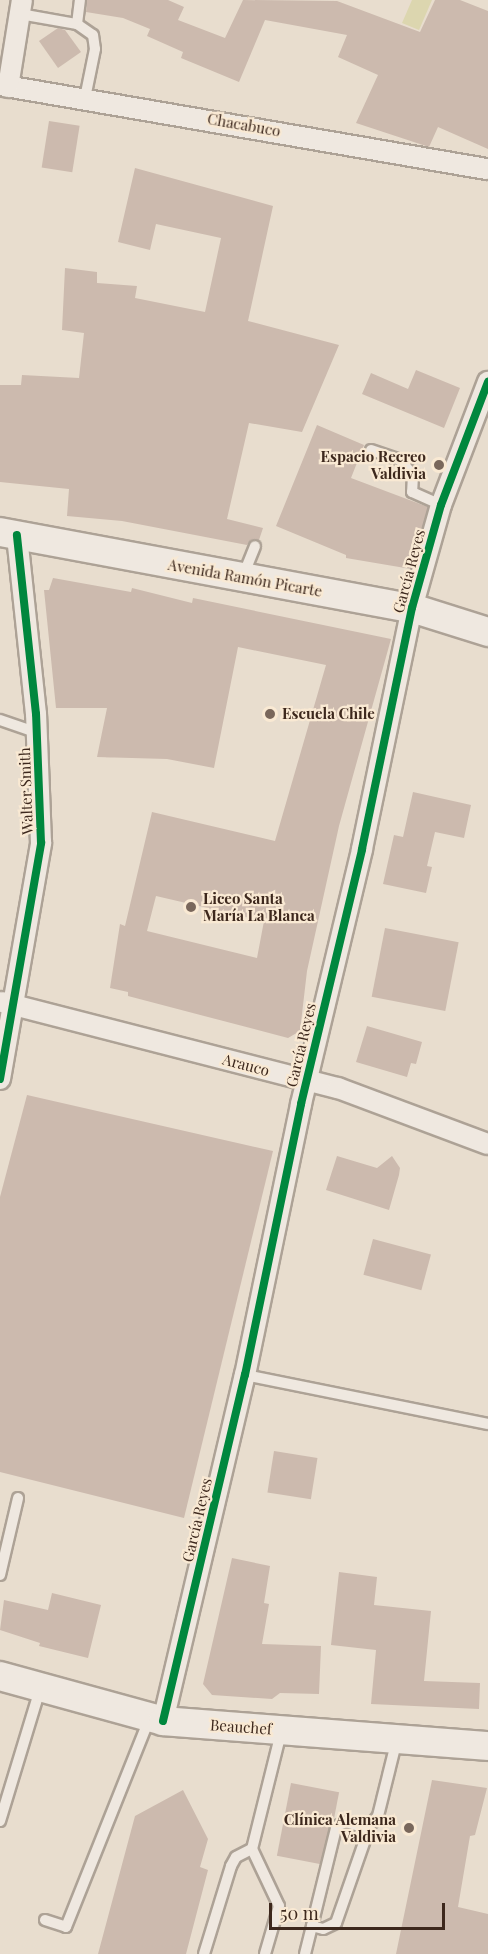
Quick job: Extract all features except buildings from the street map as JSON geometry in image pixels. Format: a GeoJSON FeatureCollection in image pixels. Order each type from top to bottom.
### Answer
{"type":"FeatureCollection","features":[{"type":"Feature","properties":{"kind":"main road","name":"Avenida Ramón Picarte"},"geometry":{"type":"LineString","coordinates":[[9,534],[412,609],[488,632]]}},
{"type":"Feature","properties":{"kind":"main road","name":"Beauchef"},"geometry":{"type":"LineString","coordinates":[[0,1676],[40,1689],[156,1719],[488,1746]]}},
{"type":"Feature","properties":{"kind":"street"},"geometry":{"type":"LineString","coordinates":[[4,86],[21,7]]}},
{"type":"Feature","properties":{"kind":"street","name":"Chacabuco"},"geometry":{"type":"LineString","coordinates":[[4,86],[85,98],[488,169]]}},
{"type":"Feature","properties":{"kind":"street","name":"García Reyes"},"geometry":{"type":"LineString","coordinates":[[156,1719],[245,1375],[306,1080],[365,837],[412,609],[441,505],[488,382]]}},
{"type":"Feature","properties":{"kind":"street","name":"Walter Smith"},"geometry":{"type":"LineString","coordinates":[[0,1079],[6,1003],[41,843],[37,734],[9,534]]}},
{"type":"Feature","properties":{"kind":"street","name":"Arauco"},"geometry":{"type":"LineString","coordinates":[[6,1003],[306,1080],[488,1144]]}},
{"type":"Feature","properties":{"kind":"lane"},"geometry":{"type":"LineString","coordinates":[[77,24],[80,0]]}},
{"type":"Feature","properties":{"kind":"lane"},"geometry":{"type":"LineString","coordinates":[[21,7],[77,24],[93,35],[95,49],[85,98]]}},
{"type":"Feature","properties":{"kind":"lane"},"geometry":{"type":"LineString","coordinates":[[371,450],[400,460],[413,475],[412,492],[441,505]]}},
{"type":"Feature","properties":{"kind":"lane"},"geometry":{"type":"LineString","coordinates":[[242,577],[255,546]]}},
{"type":"Feature","properties":{"kind":"lane"},"geometry":{"type":"LineString","coordinates":[[0,720],[37,734]]}},
{"type":"Feature","properties":{"kind":"lane"},"geometry":{"type":"LineString","coordinates":[[245,1375],[488,1424]]}},
{"type":"Feature","properties":{"kind":"lane"},"geometry":{"type":"LineString","coordinates":[[0,1575],[18,1498]]}},
{"type":"Feature","properties":{"kind":"lane"},"geometry":{"type":"LineString","coordinates":[[0,1821],[40,1689]]}},
{"type":"Feature","properties":{"kind":"lane"},"geometry":{"type":"LineString","coordinates":[[45,1920],[66,1927],[156,1719]]}},
{"type":"Feature","properties":{"kind":"lane"},"geometry":{"type":"LineString","coordinates":[[265,1954],[279,1906],[252,1849],[282,1730]]}},
{"type":"Feature","properties":{"kind":"lane"},"geometry":{"type":"LineString","coordinates":[[312,1926],[323,1929],[336,1923],[365,1831],[378,1816],[397,1739]]}},
{"type":"Feature","properties":{"kind":"lane"},"geometry":{"type":"LineString","coordinates":[[305,1954],[337,1826],[346,1822],[365,1831]]}},
{"type":"Feature","properties":{"kind":"lane"},"geometry":{"type":"LineString","coordinates":[[204,1954],[231,1866],[236,1857],[252,1849]]}},
{"type":"Feature","properties":{"kind":"shaded area"},"geometry":{"type":"Polygon","coordinates":[[[412,0],[432,0],[419,30],[402,23],[412,0]]]}},
{"type":"Feature","properties":{"kind":"cycle path"},"geometry":{"type":"LineString","coordinates":[[163,1721],[245,1375],[301,1104],[362,849],[412,608],[441,505],[488,382]]}},
{"type":"Feature","properties":{"kind":"cycle path"},"geometry":{"type":"LineString","coordinates":[[0,1079],[41,843],[36,714],[17,535]]}},
{"type":"Feature","properties":{"kind":"place","name":"Espacio Recreo Valdivia"},"geometry":{"type":"Point","coordinates":[439,465]}},
{"type":"Feature","properties":{"kind":"place","name":"Escuela Chile"},"geometry":{"type":"Point","coordinates":[270,714]}},
{"type":"Feature","properties":{"kind":"place","name":"Liceo Santa María La Blanca"},"geometry":{"type":"Point","coordinates":[191,907]}},
{"type":"Feature","properties":{"kind":"place","name":"Clínica Alemana Valdivia"},"geometry":{"type":"Point","coordinates":[409,1828]}}]}
